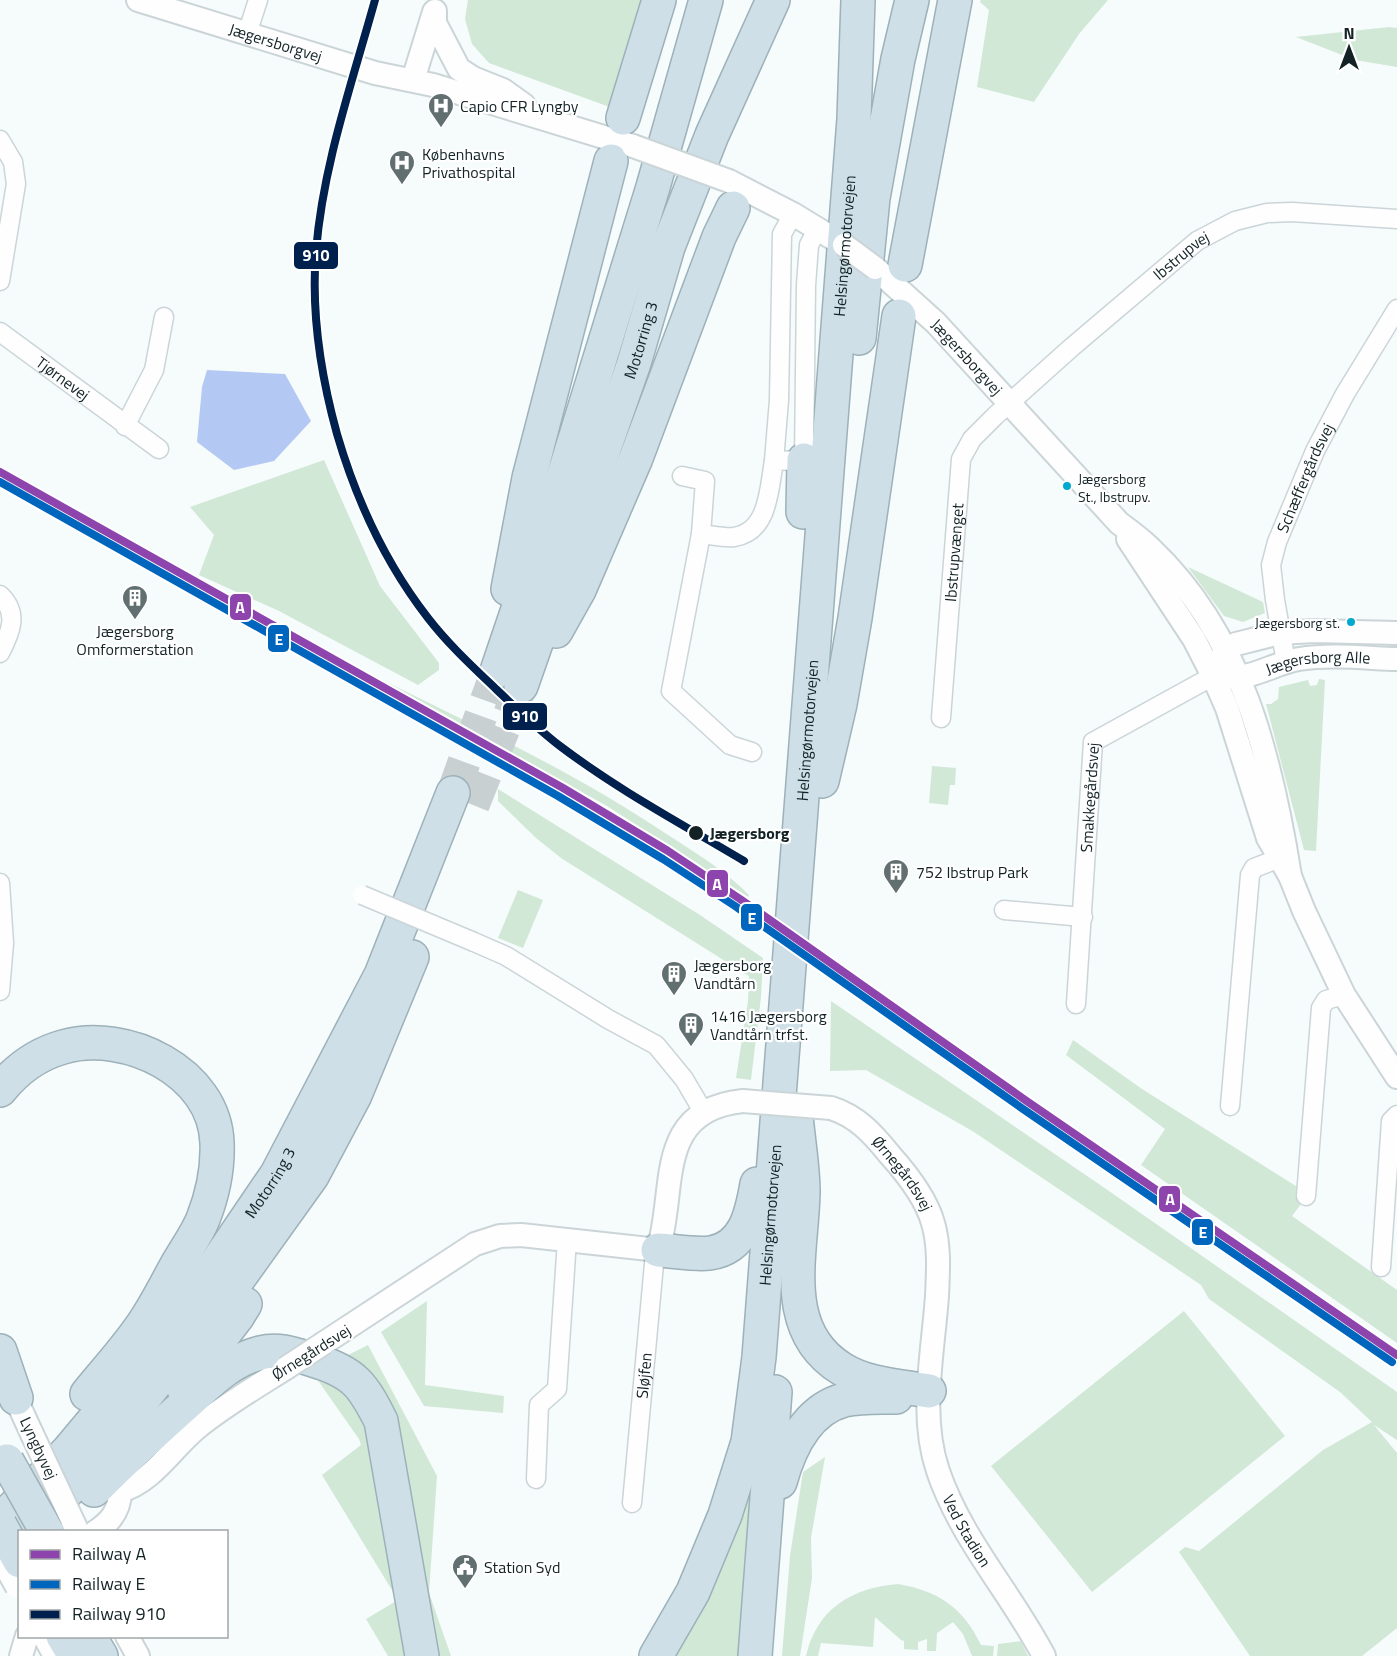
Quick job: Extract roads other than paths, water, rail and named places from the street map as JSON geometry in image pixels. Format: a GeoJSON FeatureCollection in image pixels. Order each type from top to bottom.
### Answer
{"type":"FeatureCollection","features":[{"type":"Feature","properties":{"kind":"highway"},"geometry":{"type":"LineString","coordinates":[[509,678],[507,592],[528,478],[659,0]]}},
{"type":"Feature","properties":{"kind":"highway","name":"Motorring 3"},"geometry":{"type":"LineString","coordinates":[[509,678],[567,465],[653,187],[706,0]]}},
{"type":"Feature","properties":{"kind":"highway","name":"Motorring 3"},"geometry":{"type":"LineString","coordinates":[[509,678],[633,363],[668,247],[712,135],[773,0]]}},
{"type":"Feature","properties":{"kind":"highway","name":"Helsingørmotorvejen"},"geometry":{"type":"LineString","coordinates":[[656,1656],[693,1592],[724,1515],[748,1442],[759,1357],[854,119],[858,0]]}},
{"type":"Feature","properties":{"kind":"highway","name":"Helsingørmotorvejen"},"geometry":{"type":"LineString","coordinates":[[755,1656],[822,781],[873,198],[898,59],[912,0]]}},
{"type":"Feature","properties":{"kind":"highway"},"geometry":{"type":"LineString","coordinates":[[822,781],[840,704],[855,618],[902,291],[955,0]]}},
{"type":"Feature","properties":{"kind":"highway"},"geometry":{"type":"LineString","coordinates":[[509,678],[563,620],[579,590],[636,458],[735,192]]}},
{"type":"Feature","properties":{"kind":"highway"},"geometry":{"type":"LineString","coordinates":[[789,461],[808,707]]}},
{"type":"Feature","properties":{"kind":"highway","name":"Motorring 3"},"geometry":{"type":"LineString","coordinates":[[0,1523],[68,1451],[177,1321],[277,1174],[381,975],[409,908],[463,799],[355,1095],[312,1176],[236,1282],[81,1477],[30,1530]]}},
{"type":"Feature","properties":{"kind":"highway"},"geometry":{"type":"LineString","coordinates":[[658,1250],[709,1253],[727,1247],[744,1230],[752,1211],[784,1031]]}},
{"type":"Feature","properties":{"kind":"highway"},"geometry":{"type":"LineString","coordinates":[[0,1090],[12,1076],[35,1059],[63,1047],[95,1043],[131,1048],[178,1071],[196,1089],[211,1113],[218,1142],[215,1175],[203,1220],[146,1320],[58,1430],[2,1470]]}},
{"type":"Feature","properties":{"kind":"highway"},"geometry":{"type":"LineString","coordinates":[[796,1115],[803,1191],[796,1282],[801,1313],[809,1332],[831,1362],[861,1378],[929,1391]]}},
{"type":"Feature","properties":{"kind":"highway"},"geometry":{"type":"LineString","coordinates":[[71,1530],[237,1317],[304,1203],[312,1176]]}},
{"type":"Feature","properties":{"kind":"highway"},"geometry":{"type":"LineString","coordinates":[[132,1452],[221,1373],[242,1360],[260,1353],[282,1350],[330,1365],[351,1376],[366,1391],[381,1421],[422,1656]]}},
{"type":"Feature","properties":{"kind":"highway"},"geometry":{"type":"LineString","coordinates":[[0,1351],[16,1398]]}},
{"type":"Feature","properties":{"kind":"highway"},"geometry":{"type":"LineString","coordinates":[[764,1539],[785,1463],[795,1439],[808,1423],[823,1411],[842,1401],[900,1397],[929,1391]]}},
{"type":"Feature","properties":{"kind":"highway"},"geometry":{"type":"LineString","coordinates":[[2,1470],[69,1530]]}},
{"type":"Feature","properties":{"kind":"highway"},"geometry":{"type":"LineString","coordinates":[[2,1470],[27,1530]]}},
{"type":"Feature","properties":{"kind":"highway"},"geometry":{"type":"LineString","coordinates":[[0,1523],[16,1582]]}},
{"type":"Feature","properties":{"kind":"highway"},"geometry":{"type":"LineString","coordinates":[[0,1558],[18,1542]]}},
{"type":"Feature","properties":{"kind":"highway"},"geometry":{"type":"LineString","coordinates":[[90,1638],[101,1656]]}},
{"type":"Feature","properties":{"kind":"highway"},"geometry":{"type":"LineString","coordinates":[[109,1638],[119,1656]]}},
{"type":"Feature","properties":{"kind":"street","name":"Jægersborgvej"},"geometry":{"type":"LineString","coordinates":[[138,0],[249,29]]}},
{"type":"Feature","properties":{"kind":"street","name":"Jægersborgvej"},"geometry":{"type":"LineString","coordinates":[[174,0],[375,73],[413,80],[621,141],[735,192],[794,214],[819,229],[844,245],[902,291],[1010,403],[1119,523],[1151,548],[1181,582],[1216,630],[1241,678]]}},
{"type":"Feature","properties":{"kind":"street"},"geometry":{"type":"LineString","coordinates":[[249,29],[258,0]]}},
{"type":"Feature","properties":{"kind":"street"},"geometry":{"type":"LineString","coordinates":[[413,80],[436,5]]}},
{"type":"Feature","properties":{"kind":"street"},"geometry":{"type":"LineString","coordinates":[[436,5],[435,24],[459,69],[473,78],[503,90],[540,117]]}},
{"type":"Feature","properties":{"kind":"street"},"geometry":{"type":"LineString","coordinates":[[0,140],[13,162],[16,184],[0,281]]}},
{"type":"Feature","properties":{"kind":"street","name":"Ibstrupvej"},"geometry":{"type":"LineString","coordinates":[[1010,403],[1197,241],[1235,221],[1267,213],[1292,212],[1397,219]]}},
{"type":"Feature","properties":{"kind":"street"},"geometry":{"type":"LineString","coordinates":[[789,461],[780,400],[782,234],[794,214]]}},
{"type":"Feature","properties":{"kind":"street"},"geometry":{"type":"LineString","coordinates":[[701,534],[734,537],[754,528],[789,461],[809,245],[819,229]]}},
{"type":"Feature","properties":{"kind":"street","name":"Schæffergårdsvej"},"geometry":{"type":"LineString","coordinates":[[1286,662],[1271,565],[1277,542],[1315,451],[1345,394],[1397,309]]}},
{"type":"Feature","properties":{"kind":"street"},"geometry":{"type":"LineString","coordinates":[[125,426],[154,370],[164,318]]}},
{"type":"Feature","properties":{"kind":"street","name":"Tjørnevej"},"geometry":{"type":"LineString","coordinates":[[0,332],[159,450]]}},
{"type":"Feature","properties":{"kind":"street","name":"Ibstrupvænget"},"geometry":{"type":"LineString","coordinates":[[941,718],[962,459],[972,439],[1010,403]]}},
{"type":"Feature","properties":{"kind":"street"},"geometry":{"type":"LineString","coordinates":[[682,476],[705,481],[701,534],[671,692],[730,746],[752,752]]}},
{"type":"Feature","properties":{"kind":"street","name":"Jægersborgvej"},"geometry":{"type":"LineString","coordinates":[[1119,523],[1194,639],[1213,676]]}},
{"type":"Feature","properties":{"kind":"street"},"geometry":{"type":"LineString","coordinates":[[0,595],[8,603],[12,615],[8,638],[0,653]]}},
{"type":"Feature","properties":{"kind":"street","name":"Jægersborg Alle"},"geometry":{"type":"LineString","coordinates":[[1226,649],[1250,639],[1280,633],[1314,631],[1397,633]]}},
{"type":"Feature","properties":{"kind":"street"},"geometry":{"type":"LineString","coordinates":[[1226,649],[1213,676],[1227,708],[1268,838],[1285,867],[1344,994],[1397,1077]]}},
{"type":"Feature","properties":{"kind":"street","name":"Jægersborg Alle"},"geometry":{"type":"LineString","coordinates":[[1241,678],[1286,662],[1323,657],[1397,659]]}},
{"type":"Feature","properties":{"kind":"street"},"geometry":{"type":"LineString","coordinates":[[1213,676],[1241,678],[1266,758],[1284,834],[1285,867]]}},
{"type":"Feature","properties":{"kind":"street","name":"Smakkegårdsvej"},"geometry":{"type":"LineString","coordinates":[[1076,1004],[1093,742],[1213,676]]}},
{"type":"Feature","properties":{"kind":"street"},"geometry":{"type":"LineString","coordinates":[[1230,1106],[1250,874],[1254,868],[1285,867]]}},
{"type":"Feature","properties":{"kind":"street"},"geometry":{"type":"LineString","coordinates":[[0,883],[4,943],[0,991]]}},
{"type":"Feature","properties":{"kind":"street"},"geometry":{"type":"LineString","coordinates":[[362,895],[506,956],[608,1019],[656,1045],[684,1079],[705,1113]]}},
{"type":"Feature","properties":{"kind":"street"},"geometry":{"type":"LineString","coordinates":[[1004,910],[1083,917]]}},
{"type":"Feature","properties":{"kind":"street"},"geometry":{"type":"LineString","coordinates":[[1306,1196],[1321,1008],[1326,1000],[1344,994]]}},
{"type":"Feature","properties":{"kind":"street","name":"Ørnegårdsvej"},"geometry":{"type":"LineString","coordinates":[[73,1530],[115,1514],[119,1506],[120,1491],[140,1483],[181,1442],[215,1414],[475,1244],[500,1236],[521,1236],[658,1250],[663,1236],[670,1172],[676,1145],[688,1128],[705,1113],[730,1102],[831,1108],[848,1114],[876,1138],[914,1186],[933,1221],[938,1254],[938,1283],[929,1391]]}},
{"type":"Feature","properties":{"kind":"street"},"geometry":{"type":"LineString","coordinates":[[1381,1267],[1391,1121],[1397,1115]]}},
{"type":"Feature","properties":{"kind":"street"},"geometry":{"type":"LineString","coordinates":[[536,1479],[539,1405],[557,1389],[567,1240]]}},
{"type":"Feature","properties":{"kind":"street","name":"Sløjfen"},"geometry":{"type":"LineString","coordinates":[[632,1503],[654,1264],[658,1250]]}},
{"type":"Feature","properties":{"kind":"street","name":"Lyngbyvej"},"geometry":{"type":"LineString","coordinates":[[0,1366],[32,1434],[70,1530]]}},
{"type":"Feature","properties":{"kind":"street","name":"Ved Stadion"},"geometry":{"type":"LineString","coordinates":[[929,1391],[931,1448],[957,1518],[1044,1656]]}},
{"type":"Feature","properties":{"kind":"street"},"geometry":{"type":"LineString","coordinates":[[0,1558],[16,1582]]}},
{"type":"Feature","properties":{"kind":"street"},"geometry":{"type":"LineString","coordinates":[[21,1656],[26,1638]]}},
{"type":"Feature","properties":{"kind":"street"},"geometry":{"type":"LineString","coordinates":[[128,1638],[138,1656]]}},
{"type":"Feature","properties":{"kind":"water"},"geometry":{"type":"Polygon","coordinates":[[[207,370],[285,374],[311,421],[274,461],[234,470],[197,442],[202,387],[207,370]]]}},
{"type":"Feature","properties":{"kind":"tunnel"},"geometry":{"type":"LineString","coordinates":[[453,793],[497,671]]}},
{"type":"Feature","properties":{"kind":"tunnel"},"geometry":{"type":"LineString","coordinates":[[473,805],[521,686]]}},
{"type":"Feature","properties":{"kind":"rail line","name":"910"},"geometry":{"type":"LineString","coordinates":[[375,0],[348,93],[325,187],[315,274],[316,320],[326,390],[337,434],[363,507],[399,576],[428,618],[461,655],[520,712],[560,746],[604,777],[744,861]]}},
{"type":"Feature","properties":{"kind":"rail line","name":"A"},"geometry":{"type":"LineString","coordinates":[[0,472],[563,788],[668,851],[1397,1355]]}},
{"type":"Feature","properties":{"kind":"rail line","name":"E"},"geometry":{"type":"LineString","coordinates":[[0,482],[558,796],[663,859],[735,906],[1023,1109],[1392,1362]]}},
{"type":"Feature","properties":{"kind":"place","name":"Capio CFR Lyngby"},"geometry":{"type":"Point","coordinates":[441,129]}},
{"type":"Feature","properties":{"kind":"place","name":"Københavns Privathospital"},"geometry":{"type":"Point","coordinates":[402,186]}},
{"type":"Feature","properties":{"kind":"place","name":"Jægersborg St., Ibstrupv."},"geometry":{"type":"Point","coordinates":[1067,486]}},
{"type":"Feature","properties":{"kind":"place","name":"Jægersborg Omformerstation"},"geometry":{"type":"Point","coordinates":[135,621]}},
{"type":"Feature","properties":{"kind":"place","name":"Jægersborg st."},"geometry":{"type":"Point","coordinates":[1351,622]}},
{"type":"Feature","properties":{"kind":"place","name":"Jægersborg"},"geometry":{"type":"Point","coordinates":[696,833]}},
{"type":"Feature","properties":{"kind":"place","name":"752 Ibstrup Park"},"geometry":{"type":"Point","coordinates":[896,895]}},
{"type":"Feature","properties":{"kind":"place","name":"Jægersborg Vandtårn"},"geometry":{"type":"Point","coordinates":[674,997]}},
{"type":"Feature","properties":{"kind":"place","name":"1416 Jægersborg Vandtårn trfst."},"geometry":{"type":"Point","coordinates":[691,1048]}},
{"type":"Feature","properties":{"kind":"place","name":"Station Syd"},"geometry":{"type":"Point","coordinates":[465,1590]}}]}
